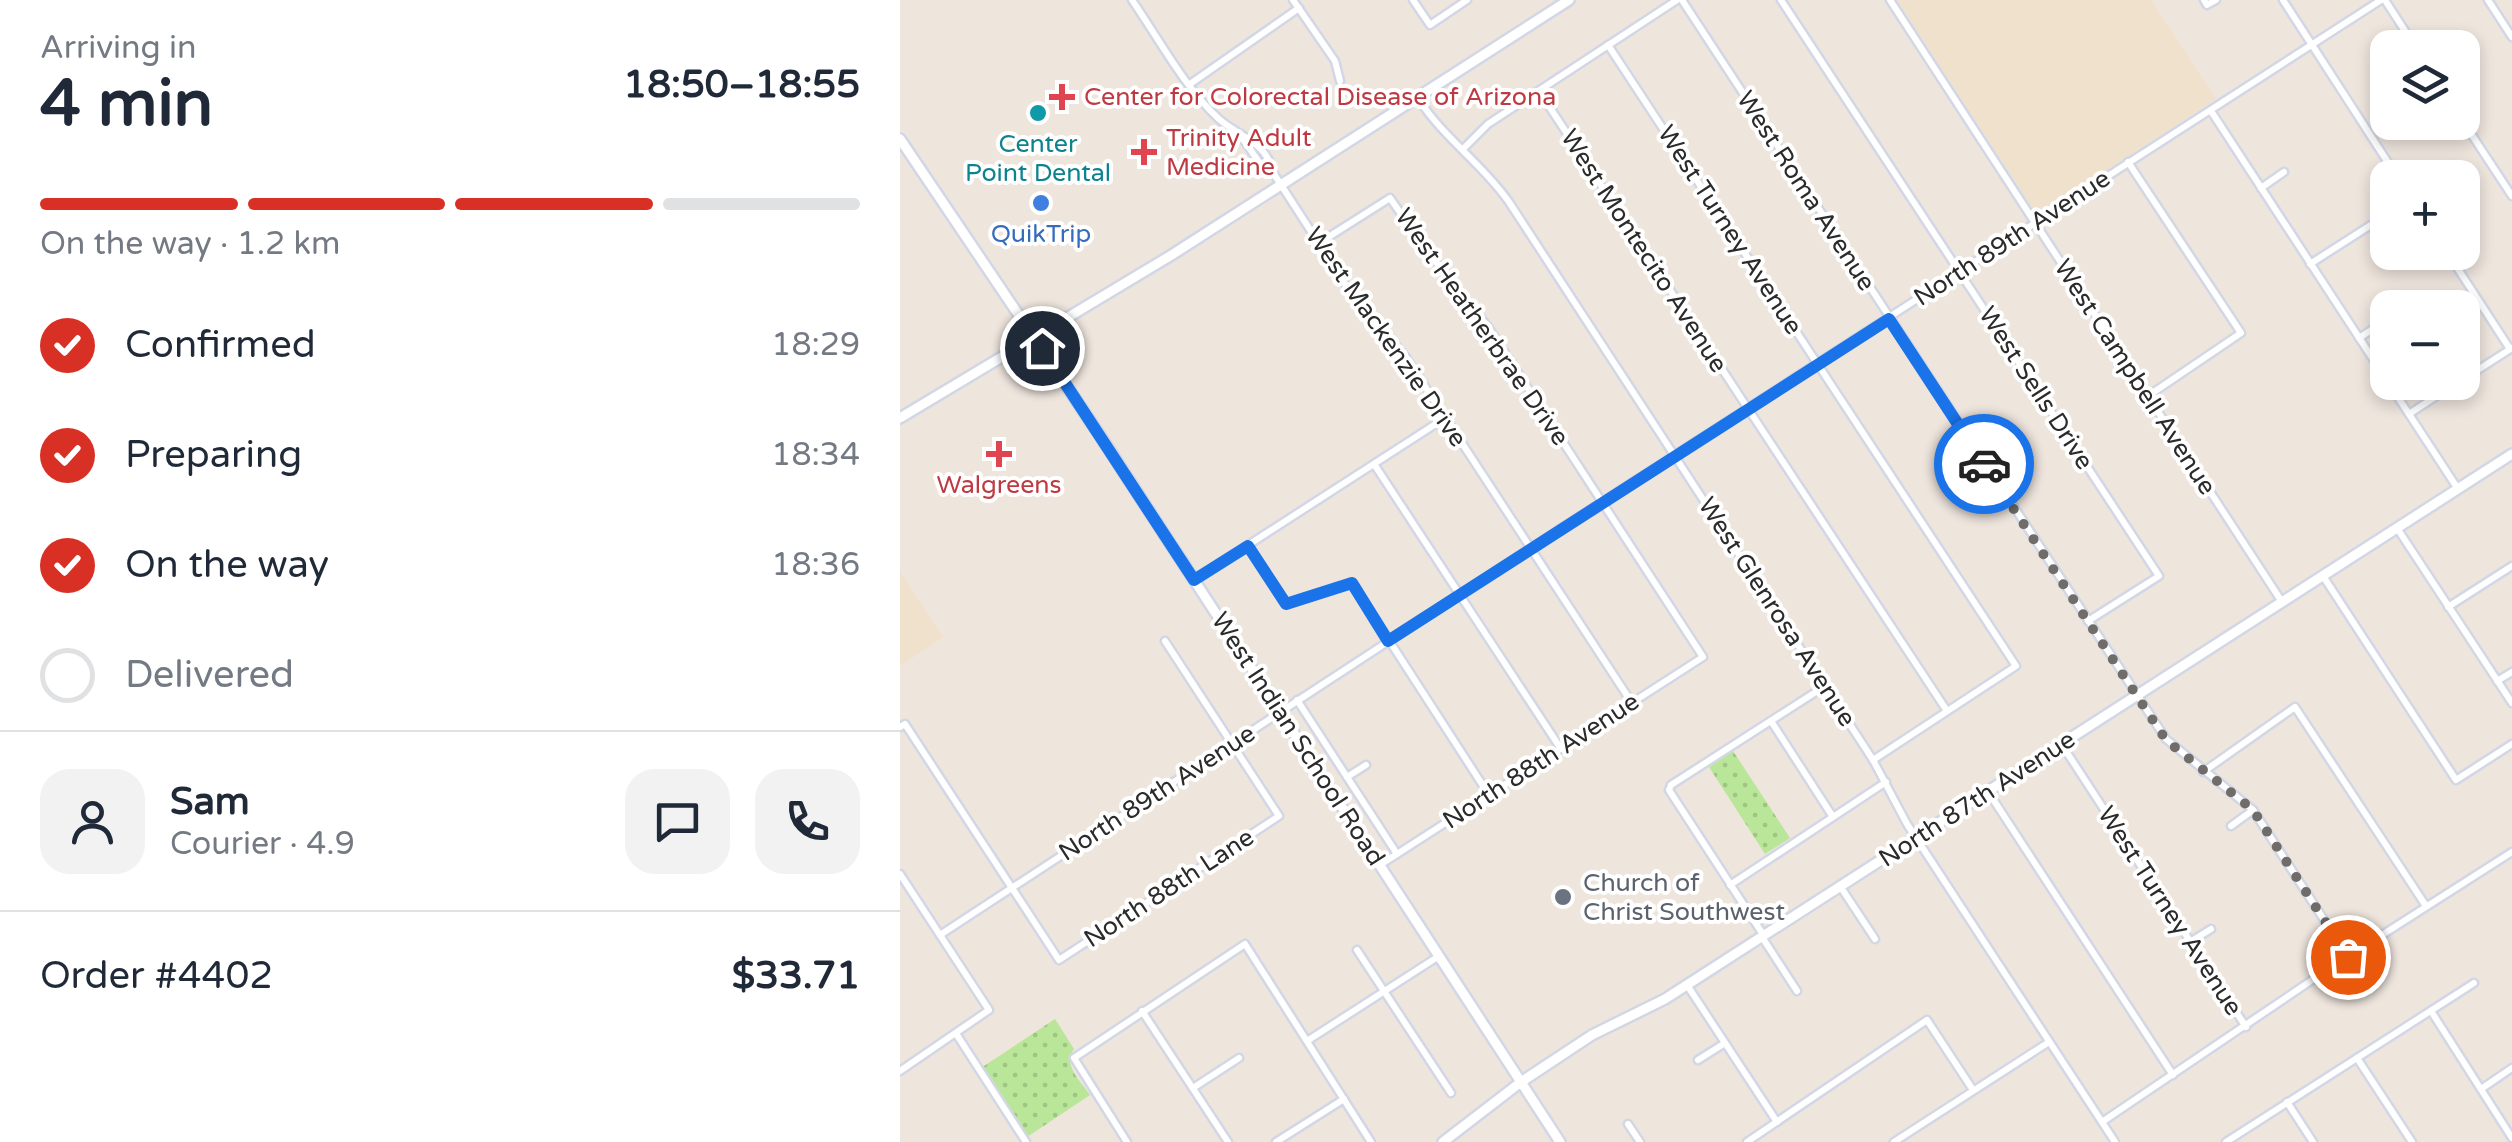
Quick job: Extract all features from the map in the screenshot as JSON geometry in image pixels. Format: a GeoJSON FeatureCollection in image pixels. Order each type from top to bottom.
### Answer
{"type":"FeatureCollection","features":[{"type":"Feature","properties":{"kind":"main road"},"geometry":{"type":"LineString","coordinates":[[900,418],[1282,186],[1568,0]]}},
{"type":"Feature","properties":{"kind":"main road","name":"West Indian School Road"},"geometry":{"type":"LineString","coordinates":[[901,143],[1034,337],[1560,1142]]}},
{"type":"Feature","properties":{"kind":"main road","name":"North 87th Avenue"},"geometry":{"type":"LineString","coordinates":[[1442,1142],[1592,1035],[1652,1007],[1687,985],[2512,454]]}},
{"type":"Feature","properties":{"kind":"street","name":"West Mackenzie Drive"},"geometry":{"type":"LineString","coordinates":[[1132,0],[1204,104],[1241,136],[1263,168],[1272,171],[1348,290],[1406,356],[1632,703]]}},
{"type":"Feature","properties":{"kind":"street"},"geometry":{"type":"LineString","coordinates":[[1293,0],[1334,62],[1340,81]]}},
{"type":"Feature","properties":{"kind":"street"},"geometry":{"type":"LineString","coordinates":[[1413,0],[1430,26],[1467,0]]}},
{"type":"Feature","properties":{"kind":"street"},"geometry":{"type":"LineString","coordinates":[[1463,148],[1488,124],[1679,0]]}},
{"type":"Feature","properties":{"kind":"street","name":"West Roma Avenue"},"geometry":{"type":"LineString","coordinates":[[1679,0],[2166,740],[2253,810],[2348,957]]}},
{"type":"Feature","properties":{"kind":"street","name":"West Sells Drive"},"geometry":{"type":"LineString","coordinates":[[1781,0],[2160,576],[2088,622]]}},
{"type":"Feature","properties":{"kind":"street","name":"West Campbell Avenue"},"geometry":{"type":"LineString","coordinates":[[1890,0],[2282,602]]}},
{"type":"Feature","properties":{"kind":"street"},"geometry":{"type":"LineString","coordinates":[[2206,3],[2216,0]]}},
{"type":"Feature","properties":{"kind":"street"},"geometry":{"type":"LineString","coordinates":[[2283,0],[2386,160]]}},
{"type":"Feature","properties":{"kind":"street"},"geometry":{"type":"LineString","coordinates":[[2383,0],[2404,30]]}},
{"type":"Feature","properties":{"kind":"street","name":"North 89th Avenue"},"geometry":{"type":"LineString","coordinates":[[940,935],[1530,548],[2383,0]]}},
{"type":"Feature","properties":{"kind":"street"},"geometry":{"type":"LineString","coordinates":[[2488,0],[2512,37]]}},
{"type":"Feature","properties":{"kind":"street"},"geometry":{"type":"LineString","coordinates":[[1190,84],[1298,8]]}},
{"type":"Feature","properties":{"kind":"street","name":"West Turney Avenue"},"geometry":{"type":"LineString","coordinates":[[1608,46],[2016,666],[1946,711]]}},
{"type":"Feature","properties":{"kind":"street","name":"West Montecito Avenue"},"geometry":{"type":"LineString","coordinates":[[1538,91],[1946,711]]}},
{"type":"Feature","properties":{"kind":"street","name":"West Glenrosa Avenue"},"geometry":{"type":"LineString","coordinates":[[1418,98],[1440,128],[1495,182],[1874,760],[1916,839],[2115,1142]]}},
{"type":"Feature","properties":{"kind":"street"},"geometry":{"type":"LineString","coordinates":[[2211,111],[2370,355]]}},
{"type":"Feature","properties":{"kind":"street"},"geometry":{"type":"LineString","coordinates":[[2475,140],[2512,196]]}},
{"type":"Feature","properties":{"kind":"street"},"geometry":{"type":"LineString","coordinates":[[2128,162],[2241,334],[2148,396]]}},
{"type":"Feature","properties":{"kind":"street"},"geometry":{"type":"LineString","coordinates":[[2261,188],[2284,172]]}},
{"type":"Feature","properties":{"kind":"street","name":"West Heatherbrae Drive"},"geometry":{"type":"LineString","coordinates":[[1319,243],[1390,198],[1488,327],[1703,658]]}},
{"type":"Feature","properties":{"kind":"street"},"geometry":{"type":"LineString","coordinates":[[2310,264],[2370,226]]}},
{"type":"Feature","properties":{"kind":"street"},"geometry":{"type":"LineString","coordinates":[[2459,270],[2511,348],[2480,368]]}},
{"type":"Feature","properties":{"kind":"street"},"geometry":{"type":"LineString","coordinates":[[2359,338],[2370,331]]}},
{"type":"Feature","properties":{"kind":"street"},"geometry":{"type":"LineString","coordinates":[[2400,400],[2458,489]]}},
{"type":"Feature","properties":{"kind":"street"},"geometry":{"type":"LineString","coordinates":[[2409,414],[2431,400]]}},
{"type":"Feature","properties":{"kind":"street"},"geometry":{"type":"LineString","coordinates":[[1194,580],[1446,418]]}},
{"type":"Feature","properties":{"kind":"street"},"geometry":{"type":"LineString","coordinates":[[1374,464],[1561,749]]}},
{"type":"Feature","properties":{"kind":"street"},"geometry":{"type":"LineString","coordinates":[[2397,528],[2512,703]]}},
{"type":"Feature","properties":{"kind":"street"},"geometry":{"type":"LineString","coordinates":[[1248,546],[1286,604],[1352,583],[1489,795]]}},
{"type":"Feature","properties":{"kind":"street"},"geometry":{"type":"LineString","coordinates":[[2448,608],[2512,566]]}},
{"type":"Feature","properties":{"kind":"street"},"geometry":{"type":"LineString","coordinates":[[2322,576],[2456,780],[2512,744]]}},
{"type":"Feature","properties":{"kind":"street"},"geometry":{"type":"LineString","coordinates":[[1165,640],[1233,745]]}},
{"type":"Feature","properties":{"kind":"street","name":"North 88th Avenue"},"geometry":{"type":"LineString","coordinates":[[1380,865],[1703,658]]}},
{"type":"Feature","properties":{"kind":"street"},"geometry":{"type":"LineString","coordinates":[[2498,681],[2512,672]]}},
{"type":"Feature","properties":{"kind":"street"},"geometry":{"type":"LineString","coordinates":[[1797,991],[1670,790],[1671,785],[1825,686]]}},
{"type":"Feature","properties":{"kind":"street","name":"West Indian School Road"},"geometry":{"type":"LineString","coordinates":[[1297,700],[1397,854]]}},
{"type":"Feature","properties":{"kind":"street"},"geometry":{"type":"LineString","coordinates":[[2202,772],[2295,707],[2426,906]]}},
{"type":"Feature","properties":{"kind":"street"},"geometry":{"type":"LineString","coordinates":[[1874,760],[1946,711]]}},
{"type":"Feature","properties":{"kind":"street"},"geometry":{"type":"LineString","coordinates":[[1771,720],[1833,817]]}},
{"type":"Feature","properties":{"kind":"street"},"geometry":{"type":"LineString","coordinates":[[902,726],[1012,888]]}},
{"type":"Feature","properties":{"kind":"street","name":"North 88th Lane"},"geometry":{"type":"LineString","coordinates":[[1012,888],[1059,960],[1280,816],[1233,745]]}},
{"type":"Feature","properties":{"kind":"street","name":"West Turney Avenue"},"geometry":{"type":"LineString","coordinates":[[2062,745],[2246,1027]]}},
{"type":"Feature","properties":{"kind":"street","name":"West Indian School Road"},"geometry":{"type":"LineString","coordinates":[[1347,777],[1366,765]]}},
{"type":"Feature","properties":{"kind":"street"},"geometry":{"type":"LineString","coordinates":[[1730,885],[1886,782]]}},
{"type":"Feature","properties":{"kind":"street"},"geometry":{"type":"LineString","coordinates":[[1990,792],[2173,1076]]}},
{"type":"Feature","properties":{"kind":"street"},"geometry":{"type":"LineString","coordinates":[[2232,826],[2253,810]]}},
{"type":"Feature","properties":{"kind":"street"},"geometry":{"type":"LineString","coordinates":[[2102,1122],[2508,854],[2512,868]]}},
{"type":"Feature","properties":{"kind":"street"},"geometry":{"type":"LineString","coordinates":[[900,874],[989,1010],[900,1070]]}},
{"type":"Feature","properties":{"kind":"street"},"geometry":{"type":"LineString","coordinates":[[1840,886],[1874,939]]}},
{"type":"Feature","properties":{"kind":"street"},"geometry":{"type":"LineString","coordinates":[[2190,942],[2211,928]]}},
{"type":"Feature","properties":{"kind":"street"},"geometry":{"type":"LineString","coordinates":[[1127,1142],[1074,1058],[1244,944],[1371,1142]]}},
{"type":"Feature","properties":{"kind":"street"},"geometry":{"type":"LineString","coordinates":[[1357,950],[1451,1093]]}},
{"type":"Feature","properties":{"kind":"street"},"geometry":{"type":"LineString","coordinates":[[1307,1041],[1439,956]]}},
{"type":"Feature","properties":{"kind":"street"},"geometry":{"type":"LineString","coordinates":[[2226,1142],[2474,983]]}},
{"type":"Feature","properties":{"kind":"street"},"geometry":{"type":"LineString","coordinates":[[1687,985],[1777,1122]]}},
{"type":"Feature","properties":{"kind":"street"},"geometry":{"type":"LineString","coordinates":[[1142,1011],[1228,1142]]}},
{"type":"Feature","properties":{"kind":"street"},"geometry":{"type":"LineString","coordinates":[[2431,1011],[2512,1138]]}},
{"type":"Feature","properties":{"kind":"street"},"geometry":{"type":"LineString","coordinates":[[1747,1142],[1927,1020],[1973,1090]]}},
{"type":"Feature","properties":{"kind":"street"},"geometry":{"type":"LineString","coordinates":[[957,1035],[1026,1142]]}},
{"type":"Feature","properties":{"kind":"street"},"geometry":{"type":"LineString","coordinates":[[1900,1140],[2049,1042]]}},
{"type":"Feature","properties":{"kind":"street"},"geometry":{"type":"LineString","coordinates":[[1698,1060],[1725,1043]]}},
{"type":"Feature","properties":{"kind":"street"},"geometry":{"type":"LineString","coordinates":[[1193,1088],[1239,1058]]}},
{"type":"Feature","properties":{"kind":"street"},"geometry":{"type":"LineString","coordinates":[[2357,1058],[2412,1142]]}},
{"type":"Feature","properties":{"kind":"street"},"geometry":{"type":"LineString","coordinates":[[2481,1089],[2512,1068]]}},
{"type":"Feature","properties":{"kind":"street"},"geometry":{"type":"LineString","coordinates":[[1276,1142],[1344,1099]]}},
{"type":"Feature","properties":{"kind":"street"},"geometry":{"type":"LineString","coordinates":[[2288,1102],[2313,1142]]}},
{"type":"Feature","properties":{"kind":"street"},"geometry":{"type":"LineString","coordinates":[[1628,1124],[1640,1142]]}},
{"type":"Feature","properties":{"kind":"shaded area"},"geometry":{"type":"Polygon","coordinates":[[[1897,0],[2151,0],[2216,99],[2045,210],[2035,212],[1897,0]]]}},
{"type":"Feature","properties":{"kind":"shaded area"},"geometry":{"type":"Polygon","coordinates":[[[900,572],[943,637],[900,666],[900,572]]]}},
{"type":"Feature","properties":{"kind":"green space"},"geometry":{"type":"Polygon","coordinates":[[[1733,751],[1790,838],[1765,854],[1709,767],[1733,751]]]}},
{"type":"Feature","properties":{"kind":"green space"},"geometry":{"type":"Polygon","coordinates":[[[1055,1019],[1074,1049],[1070,1061],[1074,1072],[1090,1095],[1027,1137],[981,1068],[1055,1019]]]}},
{"type":"Feature","properties":{"kind":"way so far"},"geometry":{"type":"LineString","coordinates":[[1984,464],[2166,740],[2253,810],[2348,957]]}},
{"type":"Feature","properties":{"kind":"place","name":"Center for Colorectal Disease of Arizona"},"geometry":{"type":"Point","coordinates":[1062,97]}},
{"type":"Feature","properties":{"kind":"place","name":"Center Point Dental"},"geometry":{"type":"Point","coordinates":[1038,113]}},
{"type":"Feature","properties":{"kind":"place","name":"Trinity Adult Medicine"},"geometry":{"type":"Point","coordinates":[1144,152]}},
{"type":"Feature","properties":{"kind":"place","name":"QuikTrip"},"geometry":{"type":"Point","coordinates":[1041,203]}},
{"type":"Feature","properties":{"kind":"place","name":"Walgreens"},"geometry":{"type":"Point","coordinates":[999,454]}},
{"type":"Feature","properties":{"kind":"place","name":"Church of Christ Southwest"},"geometry":{"type":"Point","coordinates":[1563,897]}},
{"type":"Feature","properties":{"kind":"route"},"geometry":{"type":"LineString","coordinates":[[1042,348],[1194,580],[1248,546],[1286,604],[1352,583],[1388,641],[1889,319],[1984,464]]}}]}
